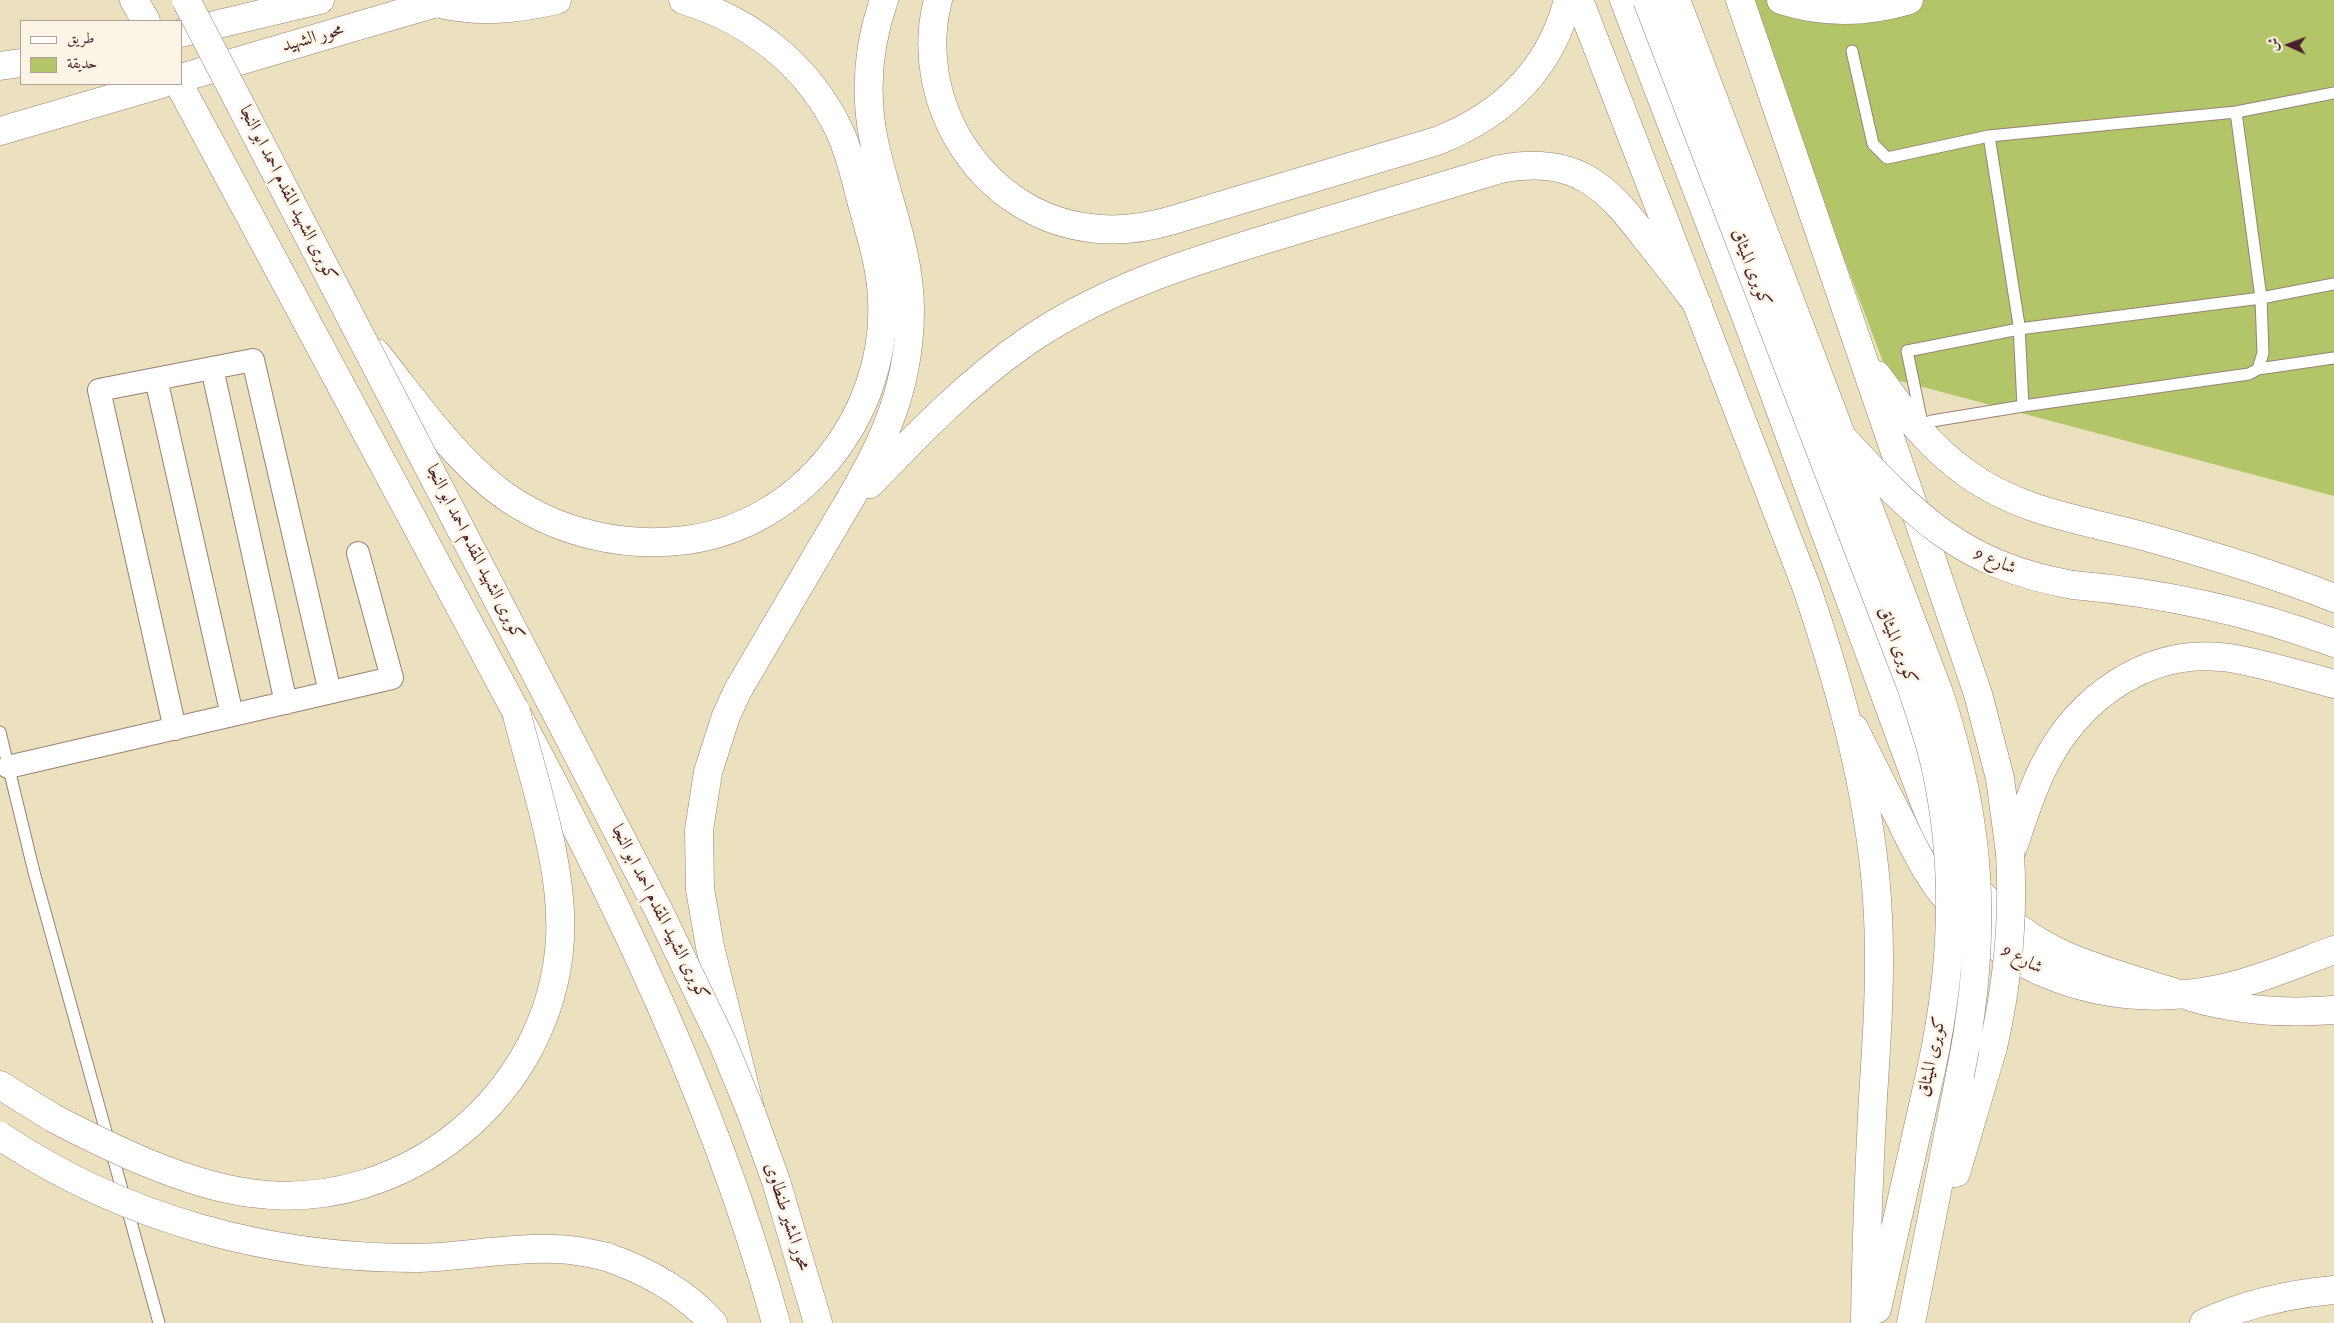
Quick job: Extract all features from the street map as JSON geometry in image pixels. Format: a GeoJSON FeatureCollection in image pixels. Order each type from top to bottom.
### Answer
{"type":"FeatureCollection","features":[{"type":"Feature","properties":{"kind":"main road"},"geometry":{"type":"LineString","coordinates":[[134,0],[145,20]]}},
{"type":"Feature","properties":{"kind":"main road","name":"كوبرى الشهيد المقدم احمد ابو النجا"},"geometry":{"type":"LineString","coordinates":[[186,0],[668,927],[723,1044],[751,1112]]}},
{"type":"Feature","properties":{"kind":"main road","name":"محور الشهيد"},"geometry":{"type":"LineString","coordinates":[[182,33],[320,0]]}},
{"type":"Feature","properties":{"kind":"main road"},"geometry":{"type":"LineString","coordinates":[[440,2],[462,9],[490,11],[527,7],[557,0]]}},
{"type":"Feature","properties":{"kind":"main road"},"geometry":{"type":"LineString","coordinates":[[359,332],[472,468],[510,499],[553,522],[599,537],[624,541],[672,542],[720,533],[766,512],[788,498],[825,464],[845,437],[865,399],[874,375],[882,325],[880,274],[849,154],[840,132],[816,92],[786,57],[755,33],[728,17],[683,0]]}},
{"type":"Feature","properties":{"kind":"main road"},"geometry":{"type":"LineString","coordinates":[[751,1112],[704,918],[698,860],[703,801],[716,744],[738,690],[872,462],[894,414],[901,388],[909,336],[909,283],[905,257],[874,141],[868,92],[872,42],[884,0]]}},
{"type":"Feature","properties":{"kind":"main road"},"geometry":{"type":"LineString","coordinates":[[938,0],[933,31],[934,74],[945,115],[966,152],[994,184],[1023,204],[1048,217],[1089,228],[1131,229],[1173,220],[1437,141],[1479,122],[1498,109],[1526,82],[1545,57],[1556,36],[1568,0]]}},
{"type":"Feature","properties":{"kind":"main road"},"geometry":{"type":"LineString","coordinates":[[1580,0],[1806,586],[1854,750],[1870,828],[1878,915],[1879,1003],[1868,1210],[1865,1323]]}},
{"type":"Feature","properties":{"kind":"main road"},"geometry":{"type":"LineString","coordinates":[[1624,0],[1753,334],[1924,801],[1944,846],[1958,866],[1989,903],[2007,919],[2043,944],[2082,962],[2219,1005],[2246,1010],[2282,1012],[2334,1010]]}},
{"type":"Feature","properties":{"kind":"main road","name":"كوبرى الميثاق"},"geometry":{"type":"LineString","coordinates":[[1647,0],[1912,686],[1936,769],[1949,854],[1951,906],[1947,984],[1931,1070],[1874,1323]]}},
{"type":"Feature","properties":{"kind":"main road","name":"كوبرى الميثاق"},"geometry":{"type":"LineString","coordinates":[[1676,0],[1939,693],[1962,767],[1969,805],[1978,882],[1979,921],[1974,999],[1925,1251]]}},
{"type":"Feature","properties":{"kind":"main road"},"geometry":{"type":"LineString","coordinates":[[1740,0],[1980,702],[2000,778],[2010,853],[2012,902],[2010,950],[2006,983],[1993,1047],[1958,1168],[1925,1251],[1911,1323]]}},
{"type":"Feature","properties":{"kind":"main road"},"geometry":{"type":"LineString","coordinates":[[1791,3],[1843,11],[1863,10],[1909,0]]}},
{"type":"Feature","properties":{"kind":"main road","name":"محور الشهيد"},"geometry":{"type":"LineString","coordinates":[[182,78],[440,2]]}},
{"type":"Feature","properties":{"kind":"main road"},"geometry":{"type":"LineString","coordinates":[[0,66],[20,63]]}},
{"type":"Feature","properties":{"kind":"main road"},"geometry":{"type":"LineString","coordinates":[[0,131],[158,85]]}},
{"type":"Feature","properties":{"kind":"main road","name":"كوبرى الشهيد المقدم احمد ابو النجا"},"geometry":{"type":"LineString","coordinates":[[180,85],[578,828],[636,948],[714,1133],[740,1203],[776,1323]]}},
{"type":"Feature","properties":{"kind":"main road"},"geometry":{"type":"LineString","coordinates":[[841,514],[942,409],[970,384],[1030,339],[1095,301],[1128,285],[1198,259],[1500,169],[1546,166],[1575,174],[1602,188],[1624,209],[1698,305]]}},
{"type":"Feature","properties":{"kind":"main road"},"geometry":{"type":"LineString","coordinates":[[1859,350],[1932,445],[1970,476],[2020,503],[2058,516],[2197,551],[2253,568],[2334,598]]}},
{"type":"Feature","properties":{"kind":"main road","name":"شارع 9"},"geometry":{"type":"LineString","coordinates":[[1841,436],[1912,511],[1953,542],[2007,568],[2048,581],[2139,592],[2220,607],[2298,629],[2334,642]]}},
{"type":"Feature","properties":{"kind":"main road"},"geometry":{"type":"LineString","coordinates":[[2010,853],[2034,788],[2062,736],[2078,714],[2094,699],[2128,676],[2167,662],[2209,657],[2250,662],[2334,684]]}},
{"type":"Feature","properties":{"kind":"main road","name":"شارع 9"},"geometry":{"type":"LineString","coordinates":[[1840,700],[1923,864],[1952,906],[1990,941],[2033,969],[2084,986],[2137,994],[2180,994],[2218,989],[2244,983],[2334,950]]}},
{"type":"Feature","properties":{"kind":"main road"},"geometry":{"type":"LineString","coordinates":[[0,1085],[53,1118],[131,1156],[199,1180],[250,1193],[276,1195],[329,1192],[380,1180],[427,1157],[470,1126],[505,1087],[533,1042],[552,992],[557,966],[561,922],[559,887],[516,711]]}},
{"type":"Feature","properties":{"kind":"main road","name":"محور المشير طنطاوى"},"geometry":{"type":"LineString","coordinates":[[751,1112],[776,1181],[818,1323]]}},
{"type":"Feature","properties":{"kind":"main road"},"geometry":{"type":"LineString","coordinates":[[0,1136],[47,1165],[124,1202],[190,1226],[248,1242],[308,1252],[378,1258],[421,1258],[530,1248],[556,1249],[607,1257],[659,1280],[692,1303],[713,1323]]}},
{"type":"Feature","properties":{"kind":"main road"},"geometry":{"type":"LineString","coordinates":[[2204,1323],[2249,1306],[2280,1297],[2334,1290]]}},
{"type":"Feature","properties":{"kind":"street"},"geometry":{"type":"LineString","coordinates":[[175,729],[99,390],[253,360],[330,692]]}},
{"type":"Feature","properties":{"kind":"street"},"geometry":{"type":"LineString","coordinates":[[212,368],[286,703]]}},
{"type":"Feature","properties":{"kind":"street"},"geometry":{"type":"LineString","coordinates":[[156,379],[232,715]]}},
{"type":"Feature","properties":{"kind":"street"},"geometry":{"type":"LineString","coordinates":[[8,767],[392,678],[358,553]]}},
{"type":"Feature","properties":{"kind":"lane"},"geometry":{"type":"LineString","coordinates":[[1852,51],[1873,144],[1886,158],[1988,136],[2236,112],[2334,93]]}},
{"type":"Feature","properties":{"kind":"lane"},"geometry":{"type":"LineString","coordinates":[[2236,112],[2261,298],[2263,353],[2258,370]]}},
{"type":"Feature","properties":{"kind":"lane"},"geometry":{"type":"LineString","coordinates":[[1988,136],[2020,329],[2023,406]]}},
{"type":"Feature","properties":{"kind":"lane"},"geometry":{"type":"LineString","coordinates":[[2334,284],[2261,298],[2020,329],[1907,351],[1919,426],[1932,421],[2023,406],[2248,374],[2258,370],[2334,358]]}},
{"type":"Feature","properties":{"kind":"lane"},"geometry":{"type":"LineString","coordinates":[[0,732],[34,872],[160,1323]]}},
{"type":"Feature","properties":{"kind":"green space"},"geometry":{"type":"Polygon","coordinates":[[[1747,0],[2334,0],[2334,496],[1889,378],[1747,0]]]}}]}
